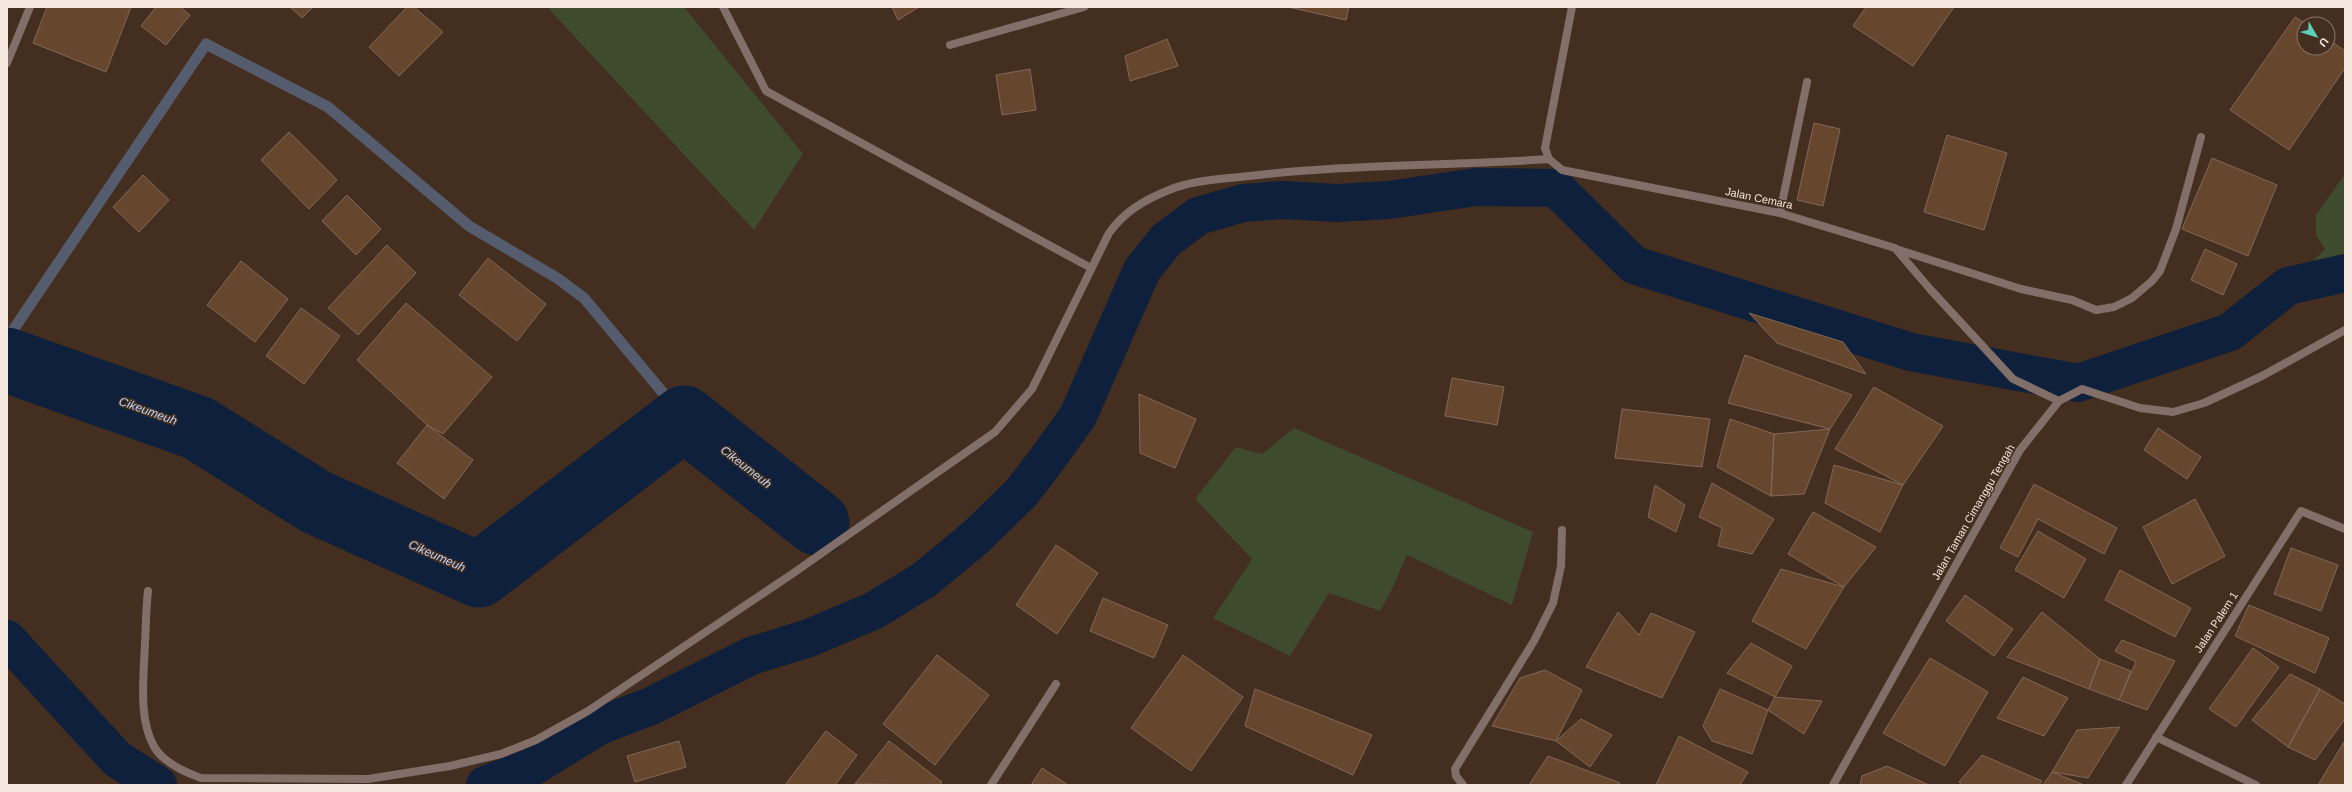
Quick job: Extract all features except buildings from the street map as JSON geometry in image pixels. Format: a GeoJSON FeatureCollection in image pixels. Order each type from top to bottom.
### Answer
{"type":"FeatureCollection","features":[{"type":"Feature","properties":{"kind":"street"},"geometry":{"type":"LineString","coordinates":[[7,63],[30,7]]}},
{"type":"Feature","properties":{"kind":"street"},"geometry":{"type":"LineString","coordinates":[[723,7],[766,91],[1091,268]]}},
{"type":"Feature","properties":{"kind":"street"},"geometry":{"type":"LineString","coordinates":[[950,45],[1084,7]]}},
{"type":"Feature","properties":{"kind":"street"},"geometry":{"type":"LineString","coordinates":[[148,590],[145,612],[143,701],[150,735],[158,752],[187,773],[201,778],[368,779],[450,766],[500,754],[536,740],[588,711],[792,574],[995,432],[1032,389],[1109,233],[1119,218],[1138,204],[1170,189],[1211,181],[1292,171],[1549,159],[1545,148],[1572,7]]}},
{"type":"Feature","properties":{"kind":"street"},"geometry":{"type":"LineString","coordinates":[[1780,213],[1807,82]]}},
{"type":"Feature","properties":{"kind":"street","name":"Jalan Cemara"},"geometry":{"type":"LineString","coordinates":[[1549,159],[1562,170],[1780,213],[1895,248],[2021,289],[2072,300],[2096,310],[2114,307],[2132,298],[2152,281],[2160,271],[2176,230],[2201,137]]}},
{"type":"Feature","properties":{"kind":"street"},"geometry":{"type":"LineString","coordinates":[[1895,248],[1930,289],[2013,379],[2059,401]]}},
{"type":"Feature","properties":{"kind":"street","name":"Jalan Taman Cimanggu Tengah"},"geometry":{"type":"LineString","coordinates":[[1833,785],[2020,450],[2059,401],[2082,389],[2140,408],[2173,412],[2210,400],[2262,376],[2345,330]]}},
{"type":"Feature","properties":{"kind":"street","name":"Jalan Palem 1"},"geometry":{"type":"LineString","coordinates":[[2126,785],[2301,511],[2345,529]]}},
{"type":"Feature","properties":{"kind":"street"},"geometry":{"type":"LineString","coordinates":[[1463,785],[1456,776],[1455,769],[1534,641],[1553,603],[1561,566],[1562,530]]}},
{"type":"Feature","properties":{"kind":"street"},"geometry":{"type":"LineString","coordinates":[[991,785],[1056,684]]}},
{"type":"Feature","properties":{"kind":"street"},"geometry":{"type":"LineString","coordinates":[[2156,737],[2256,785]]}},
{"type":"Feature","properties":{"kind":"green space"},"geometry":{"type":"Polygon","coordinates":[[[547,7],[684,7],[803,154],[754,230],[547,7]]]}},
{"type":"Feature","properties":{"kind":"green space"},"geometry":{"type":"Polygon","coordinates":[[[2345,174],[2345,273],[2288,286],[2325,249],[2316,235],[2316,215],[2345,174]]]}},
{"type":"Feature","properties":{"kind":"green space"},"geometry":{"type":"Polygon","coordinates":[[[1294,428],[1533,532],[1512,605],[1407,555],[1380,611],[1329,593],[1290,656],[1213,618],[1252,559],[1195,499],[1236,447],[1262,454],[1294,428]]]}},
{"type":"Feature","properties":{"kind":"waterway"},"geometry":{"type":"LineString","coordinates":[[7,339],[206,44],[328,107],[469,226],[557,278],[584,298],[684,418]]}},
{"type":"Feature","properties":{"kind":"waterway"},"geometry":{"type":"LineString","coordinates":[[485,785],[534,766],[599,726],[651,706],[751,656],[809,638],[873,611],[924,580],[976,537],[1022,492],[1078,416],[1142,270],[1166,240],[1198,216],[1243,203],[1282,200],[1337,203],[1389,200],[1476,187],[1556,188],[1634,265],[1911,352],[2078,383],[2230,332],[2288,286],[2345,273]]}},
{"type":"Feature","properties":{"kind":"waterway","name":"Cikeumeuh"},"geometry":{"type":"LineString","coordinates":[[7,360],[198,428],[316,502],[479,575],[684,418],[817,523]]}},
{"type":"Feature","properties":{"kind":"waterway"},"geometry":{"type":"LineString","coordinates":[[7,639],[117,759],[158,785]]}}]}
